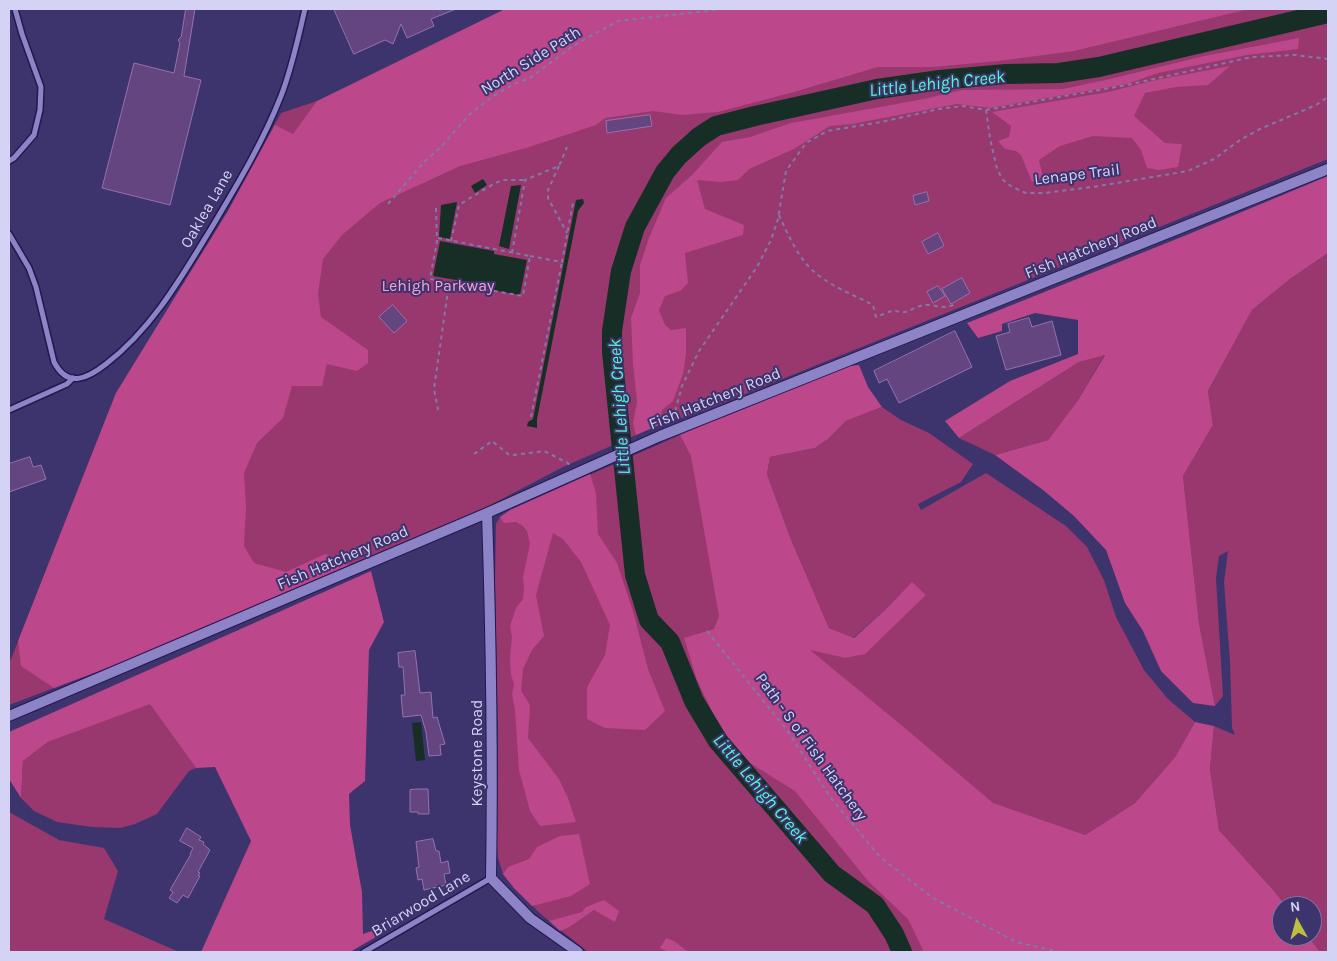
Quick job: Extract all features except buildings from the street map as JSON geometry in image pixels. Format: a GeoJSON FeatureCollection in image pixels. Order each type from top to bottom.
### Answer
{"type":"FeatureCollection","features":[{"type":"Feature","properties":{"kind":"street"},"geometry":{"type":"LineString","coordinates":[[9,161],[14,158],[34,135],[40,110],[41,87],[15,9]]}},
{"type":"Feature","properties":{"kind":"street","name":"Oaklea Lane"},"geometry":{"type":"LineString","coordinates":[[9,410],[66,384],[73,378],[86,377],[98,370],[138,336],[155,316],[191,261],[250,160],[274,111],[290,67],[305,9]]}},
{"type":"Feature","properties":{"kind":"street","name":"Fish Hatchery Road"},"geometry":{"type":"LineString","coordinates":[[9,716],[487,513],[660,436],[1328,169]]}},
{"type":"Feature","properties":{"kind":"street"},"geometry":{"type":"LineString","coordinates":[[9,234],[29,268],[36,287],[57,369],[73,378]]}},
{"type":"Feature","properties":{"kind":"street","name":"Keystone Road"},"geometry":{"type":"LineString","coordinates":[[487,513],[493,782],[490,878]]}},
{"type":"Feature","properties":{"kind":"street"},"geometry":{"type":"LineString","coordinates":[[490,878],[530,918],[578,952]]}},
{"type":"Feature","properties":{"kind":"street","name":"Briarwood Lane"},"geometry":{"type":"LineString","coordinates":[[364,952],[490,878]]}},
{"type":"Feature","properties":{"kind":"path","name":"North Side Path"},"geometry":{"type":"LineString","coordinates":[[388,204],[424,162],[441,147],[470,115],[489,99],[512,85],[530,78],[567,50],[594,34],[618,21],[724,9]]}},
{"type":"Feature","properties":{"kind":"path"},"geometry":{"type":"LineString","coordinates":[[674,431],[676,408],[682,386],[699,351],[757,267],[771,240],[779,214],[786,171],[806,142],[827,131],[881,122],[939,109],[964,106],[986,110],[1127,85],[1252,57],[1295,55],[1328,59]]}},
{"type":"Feature","properties":{"kind":"path","name":"Lenape Trail"},"geometry":{"type":"LineString","coordinates":[[986,110],[990,138],[998,170],[1003,180],[1012,188],[1026,193],[1045,193],[1188,171],[1214,159],[1240,140],[1260,129],[1316,105],[1328,97]]}},
{"type":"Feature","properties":{"kind":"path"},"geometry":{"type":"LineString","coordinates":[[567,147],[548,190],[548,198],[567,234]]}},
{"type":"Feature","properties":{"kind":"path"},"geometry":{"type":"LineString","coordinates":[[452,241],[459,205],[502,180],[525,180],[559,166]]}},
{"type":"Feature","properties":{"kind":"path"},"geometry":{"type":"LineString","coordinates":[[512,253],[525,180]]}},
{"type":"Feature","properties":{"kind":"path"},"geometry":{"type":"LineString","coordinates":[[531,417],[573,202]]}},
{"type":"Feature","properties":{"kind":"path"},"geometry":{"type":"LineString","coordinates":[[436,208],[437,238],[430,279],[523,296],[530,256]]}},
{"type":"Feature","properties":{"kind":"path"},"geometry":{"type":"LineString","coordinates":[[779,214],[793,244],[810,268],[825,280],[873,305],[876,317],[894,310],[900,314],[926,305],[944,307],[955,304]]}},
{"type":"Feature","properties":{"kind":"path"},"geometry":{"type":"LineString","coordinates":[[437,238],[562,262]]}},
{"type":"Feature","properties":{"kind":"path"},"geometry":{"type":"LineString","coordinates":[[438,410],[434,389],[449,282]]}},
{"type":"Feature","properties":{"kind":"path"},"geometry":{"type":"LineString","coordinates":[[474,454],[492,441],[513,456],[544,451],[568,463],[576,473]]}},
{"type":"Feature","properties":{"kind":"path","name":"Path - S of Fish Hatchery"},"geometry":{"type":"LineString","coordinates":[[707,631],[787,730],[830,797],[880,857],[933,898],[1016,942],[1060,952]]}},
{"type":"Feature","properties":{"kind":"green space","name":"Lehigh Parkway"},"geometry":{"type":"Polygon","coordinates":[[[528,9],[1328,9],[1328,159],[698,413],[659,425],[563,467],[481,510],[157,649],[9,705],[9,664],[116,393],[228,211],[281,113],[317,101],[528,9]]]}},
{"type":"Feature","properties":{"kind":"green space"},"geometry":{"type":"Polygon","coordinates":[[[1328,253],[1328,952],[1320,952],[1316,946],[1322,946],[1322,896],[1278,896],[1219,830],[1210,769],[1214,726],[1235,735],[1232,728],[1230,661],[1224,582],[1228,551],[1219,556],[1216,578],[1223,696],[1215,706],[1199,623],[1183,476],[1213,425],[1208,391],[1252,310],[1290,279],[1328,253]]]}},
{"type":"Feature","properties":{"kind":"green space"},"geometry":{"type":"Polygon","coordinates":[[[1105,354],[1078,400],[1048,440],[995,455],[959,438],[1079,362],[1105,354]]]}},
{"type":"Feature","properties":{"kind":"green space"},"geometry":{"type":"Polygon","coordinates":[[[882,407],[901,420],[929,433],[973,464],[961,482],[918,504],[921,510],[986,473],[1066,526],[1087,547],[1104,580],[1116,617],[1144,670],[1168,699],[1195,722],[1175,757],[1135,803],[1085,835],[1259,952],[588,952],[543,916],[514,888],[503,874],[498,858],[497,846],[498,734],[495,583],[496,524],[500,517],[510,510],[723,416],[809,649],[845,658],[926,595],[912,583],[853,638],[829,628],[790,537],[767,474],[770,457],[815,448],[828,439],[846,421],[882,407]]]}},
{"type":"Feature","properties":{"kind":"green space"},"geometry":{"type":"Polygon","coordinates":[[[150,703],[196,768],[189,771],[157,814],[135,824],[120,828],[92,827],[57,822],[34,811],[21,798],[23,761],[48,742],[150,703]]]}},
{"type":"Feature","properties":{"kind":"green space"},"geometry":{"type":"Polygon","coordinates":[[[9,812],[59,840],[104,848],[118,871],[104,919],[179,952],[9,952],[9,812]]]}},
{"type":"Feature","properties":{"kind":"shaded area"},"geometry":{"type":"Polygon","coordinates":[[[505,9],[1249,9],[1074,51],[999,61],[932,67],[878,67],[718,112],[682,115],[653,111],[605,118],[596,125],[526,148],[460,166],[380,203],[342,235],[323,259],[318,294],[321,317],[368,350],[368,363],[357,371],[327,364],[322,386],[292,386],[283,418],[257,443],[244,473],[246,507],[244,546],[254,563],[286,572],[325,554],[349,565],[120,663],[54,688],[21,666],[18,641],[116,393],[228,211],[275,125],[293,134],[317,101],[505,9]]]}},
{"type":"Feature","properties":{"kind":"shaded area"},"geometry":{"type":"Polygon","coordinates":[[[1299,38],[1298,49],[1247,55],[1158,73],[1127,84],[990,108],[957,104],[852,124],[830,126],[794,149],[749,169],[738,180],[720,182],[697,180],[705,209],[744,225],[743,235],[685,253],[688,283],[680,291],[665,296],[659,310],[665,325],[671,330],[686,328],[686,354],[683,374],[673,401],[662,410],[659,425],[636,435],[633,423],[637,402],[631,318],[640,293],[640,265],[666,198],[692,175],[722,142],[750,137],[791,123],[924,99],[962,90],[1063,89],[1204,56],[1299,38]]]}},
{"type":"Feature","properties":{"kind":"shaded area"},"geometry":{"type":"Polygon","coordinates":[[[1230,66],[1208,85],[1176,87],[1145,93],[1134,116],[1165,143],[1182,144],[1178,167],[1159,170],[1147,168],[1141,150],[1132,138],[1093,136],[1060,146],[1039,160],[1043,177],[1032,182],[1021,155],[1016,151],[1005,149],[998,141],[1009,137],[1011,126],[992,112],[1108,92],[1156,80],[1230,66]]]}},
{"type":"Feature","properties":{"kind":"shaded area"},"geometry":{"type":"Polygon","coordinates":[[[1328,176],[1328,253],[1290,279],[1252,310],[1208,391],[1213,425],[1183,476],[1199,623],[1215,706],[1193,703],[1161,671],[1143,631],[1125,603],[1106,550],[1074,516],[1043,490],[995,455],[1048,440],[1078,400],[1105,355],[1079,362],[959,438],[945,421],[1010,381],[1078,354],[1078,320],[1035,313],[1002,324],[1002,331],[978,338],[967,323],[1328,176]]]}},
{"type":"Feature","properties":{"kind":"shaded area"},"geometry":{"type":"Polygon","coordinates":[[[483,179],[487,185],[475,193],[471,186],[483,179]]]}},
{"type":"Feature","properties":{"kind":"shaded area"},"geometry":{"type":"Polygon","coordinates":[[[521,185],[509,249],[499,246],[511,186],[521,185]]]}},
{"type":"Feature","properties":{"kind":"shaded area"},"geometry":{"type":"Polygon","coordinates":[[[583,199],[584,203],[578,211],[537,419],[537,428],[527,426],[528,422],[533,419],[576,200],[583,199]]]}},
{"type":"Feature","properties":{"kind":"shaded area"},"geometry":{"type":"Polygon","coordinates":[[[457,202],[450,239],[439,237],[441,205],[457,202]]]}},
{"type":"Feature","properties":{"kind":"shaded area"},"geometry":{"type":"Polygon","coordinates":[[[440,241],[494,251],[494,254],[527,260],[520,295],[486,289],[485,285],[433,276],[440,241]]]}},
{"type":"Feature","properties":{"kind":"shaded area"},"geometry":{"type":"Polygon","coordinates":[[[859,365],[868,387],[882,407],[846,421],[828,439],[815,448],[770,457],[767,474],[790,537],[829,628],[854,638],[912,582],[926,595],[865,654],[845,658],[810,650],[993,803],[1085,835],[1135,803],[1175,757],[1195,722],[1214,726],[1210,769],[1219,830],[1278,896],[1272,896],[1272,946],[1316,946],[1320,952],[924,952],[908,919],[868,881],[795,791],[745,760],[718,724],[697,680],[684,638],[714,629],[719,616],[691,456],[680,435],[849,366],[859,365]]]}},
{"type":"Feature","properties":{"kind":"shaded area"},"geometry":{"type":"Polygon","coordinates":[[[590,474],[596,493],[598,534],[617,563],[633,611],[648,669],[665,711],[645,730],[605,728],[587,719],[587,687],[605,655],[610,625],[581,562],[563,539],[553,533],[536,595],[544,636],[532,650],[523,669],[521,691],[530,705],[528,738],[559,779],[576,822],[540,826],[530,811],[519,770],[515,710],[512,694],[514,684],[511,675],[510,658],[512,637],[510,626],[516,608],[523,599],[523,577],[530,544],[527,531],[523,526],[516,522],[504,523],[500,517],[510,510],[590,474]]]}},
{"type":"Feature","properties":{"kind":"shaded area"},"geometry":{"type":"Polygon","coordinates":[[[371,571],[384,622],[369,650],[365,781],[349,794],[350,825],[362,892],[363,934],[386,926],[388,930],[350,952],[201,952],[251,841],[215,767],[196,768],[150,704],[48,742],[23,761],[21,798],[9,779],[9,732],[371,571]]]}},
{"type":"Feature","properties":{"kind":"shaded area"},"geometry":{"type":"Polygon","coordinates":[[[421,722],[425,760],[416,761],[412,723],[421,722]]]}},
{"type":"Feature","properties":{"kind":"shaded area"},"geometry":{"type":"Polygon","coordinates":[[[579,834],[590,884],[571,896],[532,906],[503,874],[508,867],[529,859],[537,847],[560,836],[579,834]]]}},
{"type":"Feature","properties":{"kind":"shaded area"},"geometry":{"type":"Polygon","coordinates":[[[604,900],[619,911],[615,922],[594,910],[560,931],[549,921],[582,912],[586,907],[604,900]]]}},
{"type":"Feature","properties":{"kind":"shaded area"},"geometry":{"type":"Polygon","coordinates":[[[666,938],[674,941],[688,952],[669,952],[660,948],[666,938]]]}},
{"type":"Feature","properties":{"kind":"waterway","name":"Little Lehigh Creek"},"geometry":{"type":"LineString","coordinates":[[902,952],[894,934],[875,905],[832,874],[718,741],[694,701],[670,642],[649,620],[635,575],[612,352],[612,331],[621,271],[635,227],[665,172],[679,155],[699,137],[716,126],[877,89],[940,80],[1006,74],[1059,73],[1099,67],[1328,13]]}}]}
